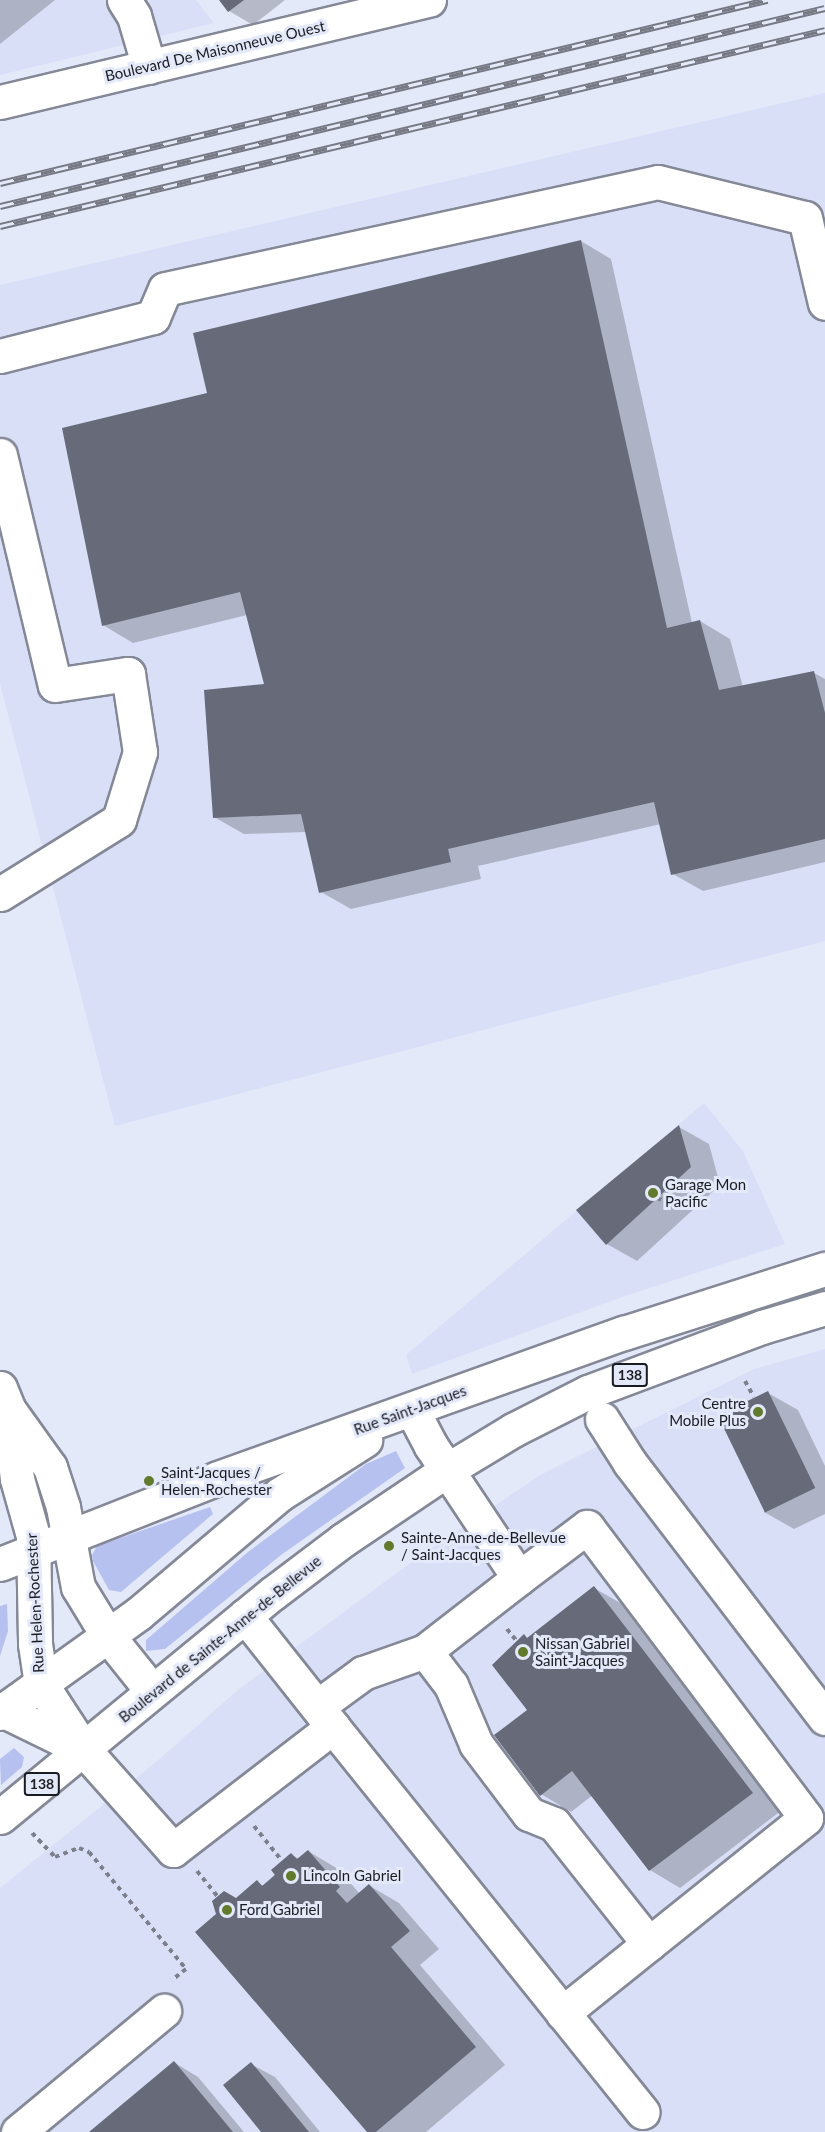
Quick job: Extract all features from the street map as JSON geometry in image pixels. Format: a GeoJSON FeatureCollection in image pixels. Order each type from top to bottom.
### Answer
{"type":"FeatureCollection","features":[{"type":"Feature","properties":{"kind":"main road"},"geometry":{"type":"LineString","coordinates":[[124,0],[134,16],[149,68]]}},
{"type":"Feature","properties":{"kind":"main road","name":"Boulevard De Maisonneuve Ouest"},"geometry":{"type":"LineString","coordinates":[[2,96],[149,68],[423,1]]}},
{"type":"Feature","properties":{"kind":"main road"},"geometry":{"type":"LineString","coordinates":[[0,356],[153,317],[165,289],[658,182],[805,218],[825,303]]}},
{"type":"Feature","properties":{"kind":"main road"},"geometry":{"type":"LineString","coordinates":[[0,455],[56,686],[128,675],[140,752],[119,820],[0,894]]}},
{"type":"Feature","properties":{"kind":"main road","name":"Rue Saint-Jacques"},"geometry":{"type":"LineString","coordinates":[[0,1564],[218,1478],[646,1325],[825,1269]]}},
{"type":"Feature","properties":{"kind":"main road","name":"138"},"geometry":{"type":"LineString","coordinates":[[447,1470],[513,1430],[596,1389],[762,1327],[825,1308]]}},
{"type":"Feature","properties":{"kind":"main road","name":"Rue Helen-Rochester"},"geometry":{"type":"LineString","coordinates":[[4,1399],[50,1467],[78,1587],[108,1636],[152,1691]]}},
{"type":"Feature","properties":{"kind":"main road","name":"Rue Helen-Rochester"},"geometry":{"type":"LineString","coordinates":[[4,1399],[17,1479],[34,1551],[35,1651],[41,1684],[84,1750]]}},
{"type":"Feature","properties":{"kind":"main road"},"geometry":{"type":"LineString","coordinates":[[1,1711],[108,1636],[280,1494],[412,1410],[447,1470],[519,1578]]}},
{"type":"Feature","properties":{"kind":"main road"},"geometry":{"type":"LineString","coordinates":[[602,1419],[630,1463],[825,1718]]}},
{"type":"Feature","properties":{"kind":"main road","name":"Boulevard de Sainte-Anne-de-Bellevue"},"geometry":{"type":"LineString","coordinates":[[0,1817],[245,1616],[343,1540],[447,1470]]}},
{"type":"Feature","properties":{"kind":"main road"},"geometry":{"type":"LineString","coordinates":[[1,1711],[84,1750],[173,1850],[235,1802],[325,1717],[363,1673],[425,1651],[587,1527],[806,1818],[563,2013]]}},
{"type":"Feature","properties":{"kind":"main road"},"geometry":{"type":"LineString","coordinates":[[245,1616],[642,2112]]}},
{"type":"Feature","properties":{"kind":"main road"},"geometry":{"type":"LineString","coordinates":[[425,1651],[451,1685],[476,1743],[529,1814],[554,1824],[649,1944]]}},
{"type":"Feature","properties":{"kind":"main road"},"geometry":{"type":"LineString","coordinates":[[18,2132],[165,1999]]}},
{"type":"Feature","properties":{"kind":"path"},"geometry":{"type":"LineString","coordinates":[[657,1198],[675,1206]]}},
{"type":"Feature","properties":{"kind":"path"},"geometry":{"type":"LineString","coordinates":[[745,1381],[754,1397]]}},
{"type":"Feature","properties":{"kind":"path"},"geometry":{"type":"LineString","coordinates":[[512,1634],[516,1640]]}},
{"type":"Feature","properties":{"kind":"path"},"geometry":{"type":"LineString","coordinates":[[235,1802],[282,1861]]}},
{"type":"Feature","properties":{"kind":"path"},"geometry":{"type":"LineString","coordinates":[[31,1832],[55,1857],[79,1848],[89,1852],[186,1969],[165,1999]]}},
{"type":"Feature","properties":{"kind":"shaded area"},"geometry":{"type":"Polygon","coordinates":[[[0,0],[196,0],[214,23],[0,75],[0,0]]]}},
{"type":"Feature","properties":{"kind":"shaded area"},"geometry":{"type":"Polygon","coordinates":[[[825,93],[825,941],[115,1126],[0,684],[0,285],[825,93]]]}},
{"type":"Feature","properties":{"kind":"shaded area"},"geometry":{"type":"Polygon","coordinates":[[[704,1103],[743,1151],[785,1244],[625,1296],[412,1374],[406,1355],[704,1103]]]}},
{"type":"Feature","properties":{"kind":"shaded area"},"geometry":{"type":"Polygon","coordinates":[[[825,1349],[825,2132],[0,2132],[0,1888],[156,1762],[239,1689],[420,1556],[542,1474],[754,1369],[825,1349]]]}},
{"type":"Feature","properties":{"kind":"shaded area"},"geometry":{"type":"Polygon","coordinates":[[[396,1451],[405,1468],[281,1555],[165,1649],[146,1651],[146,1640],[248,1552],[366,1464],[396,1451]]]}},
{"type":"Feature","properties":{"kind":"shaded area"},"geometry":{"type":"Polygon","coordinates":[[[210,1507],[213,1514],[121,1592],[109,1590],[93,1561],[92,1555],[97,1546],[210,1507]]]}},
{"type":"Feature","properties":{"kind":"shaded area"},"geometry":{"type":"Polygon","coordinates":[[[7,1604],[8,1631],[0,1656],[0,1606],[7,1604]]]}},
{"type":"Feature","properties":{"kind":"shaded area"},"geometry":{"type":"Polygon","coordinates":[[[14,1748],[24,1757],[22,1767],[1,1785],[0,1759],[14,1748]]]}},
{"type":"Feature","properties":{"kind":"building"},"geometry":{"type":"Polygon","coordinates":[[[219,0],[244,0],[228,12],[219,0]]]}},
{"type":"Feature","properties":{"kind":"building"},"geometry":{"type":"Polygon","coordinates":[[[581,240],[667,628],[700,620],[719,690],[814,671],[825,713],[825,839],[671,875],[654,802],[448,849],[451,862],[319,893],[301,814],[213,818],[204,690],[264,684],[240,592],[102,626],[62,428],[207,393],[193,333],[581,240]]]}},
{"type":"Feature","properties":{"kind":"building"},"geometry":{"type":"Polygon","coordinates":[[[679,1125],[691,1167],[606,1245],[576,1210],[679,1125]]]}},
{"type":"Feature","properties":{"kind":"building"},"geometry":{"type":"Polygon","coordinates":[[[768,1391],[815,1488],[765,1513],[718,1416],[768,1391]]]}},
{"type":"Feature","properties":{"kind":"building"},"geometry":{"type":"Polygon","coordinates":[[[594,1586],[753,1793],[649,1871],[572,1771],[540,1796],[494,1735],[527,1710],[492,1665],[524,1634],[527,1638],[594,1586]]]}},
{"type":"Feature","properties":{"kind":"building"},"geometry":{"type":"Polygon","coordinates":[[[308,1850],[340,1887],[336,1891],[347,1903],[369,1884],[410,1931],[391,1947],[476,2047],[376,2132],[367,2132],[195,1932],[216,1914],[212,1901],[224,1891],[236,1898],[257,1880],[262,1886],[275,1875],[271,1870],[291,1853],[297,1859],[308,1850]]]}},
{"type":"Feature","properties":{"kind":"building"},"geometry":{"type":"Polygon","coordinates":[[[174,2061],[233,2132],[89,2132],[174,2061]]]}},
{"type":"Feature","properties":{"kind":"building"},"geometry":{"type":"Polygon","coordinates":[[[251,2062],[309,2132],[261,2132],[223,2085],[251,2062]]]}},
{"type":"Feature","properties":{"kind":"railway"},"geometry":{"type":"LineString","coordinates":[[0,183],[767,0]]}},
{"type":"Feature","properties":{"kind":"railway"},"geometry":{"type":"LineString","coordinates":[[0,206],[825,8]]}},
{"type":"Feature","properties":{"kind":"railway"},"geometry":{"type":"LineString","coordinates":[[0,226],[825,30]]}},
{"type":"Feature","properties":{"kind":"place","name":"Garage Mon Pacific"},"geometry":{"type":"Point","coordinates":[653,1193]}},
{"type":"Feature","properties":{"kind":"place","name":"Centre Mobile Plus"},"geometry":{"type":"Point","coordinates":[758,1412]}},
{"type":"Feature","properties":{"kind":"place","name":"Saint-Jacques / Helen-Rochester"},"geometry":{"type":"Point","coordinates":[149,1481]}},
{"type":"Feature","properties":{"kind":"place","name":"Sainte-Anne-de-Bellevue / Saint-Jacques"},"geometry":{"type":"Point","coordinates":[389,1546]}},
{"type":"Feature","properties":{"kind":"place","name":"Nissan Gabriel Saint-Jacques"},"geometry":{"type":"Point","coordinates":[523,1652]}},
{"type":"Feature","properties":{"kind":"place","name":"Lincoln Gabriel"},"geometry":{"type":"Point","coordinates":[291,1876]}},
{"type":"Feature","properties":{"kind":"place","name":"Ford Gabriel"},"geometry":{"type":"Point","coordinates":[227,1910]}}]}
